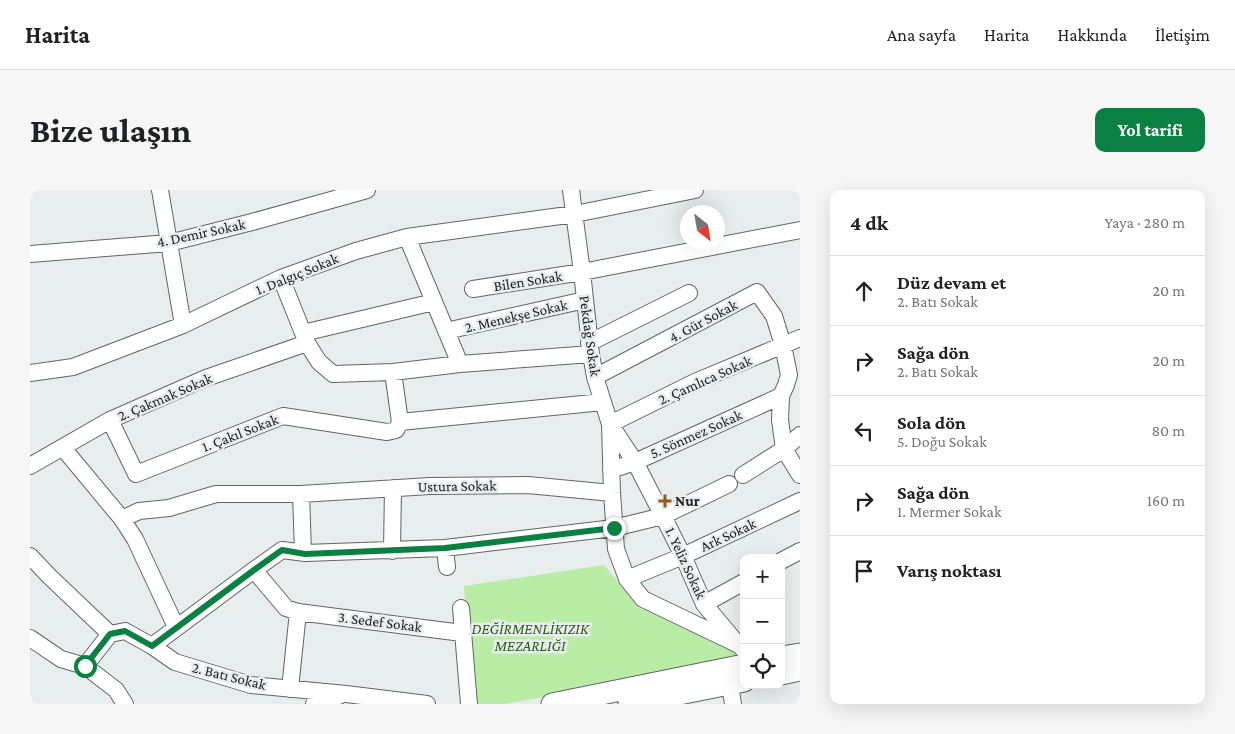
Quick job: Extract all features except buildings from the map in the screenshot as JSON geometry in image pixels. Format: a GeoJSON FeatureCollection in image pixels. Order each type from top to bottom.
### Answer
{"type":"FeatureCollection","features":[{"type":"Feature","properties":{"kind":"main road"},"geometry":{"type":"LineString","coordinates":[[552,704],[740,654]]}},
{"type":"Feature","properties":{"kind":"main road"},"geometry":{"type":"LineString","coordinates":[[785,656],[800,654]]}},
{"type":"Feature","properties":{"kind":"main road"},"geometry":{"type":"LineString","coordinates":[[785,673],[800,670]]}},
{"type":"Feature","properties":{"kind":"main road"},"geometry":{"type":"LineString","coordinates":[[629,704],[692,698],[735,690]]}},
{"type":"Feature","properties":{"kind":"street"},"geometry":{"type":"LineString","coordinates":[[160,190],[183,325]]}},
{"type":"Feature","properties":{"kind":"street","name":"4. Demir Sokak"},"geometry":{"type":"LineString","coordinates":[[30,254],[169,242],[252,222],[348,192],[367,190]]}},
{"type":"Feature","properties":{"kind":"street","name":"Pekdağ Sokak"},"geometry":{"type":"LineString","coordinates":[[571,190],[590,348],[595,377],[610,424],[616,549],[627,579],[643,599],[740,652]]}},
{"type":"Feature","properties":{"kind":"street","name":"1. Dalgıç Sokak"},"geometry":{"type":"LineString","coordinates":[[30,373],[73,367],[183,325],[281,278],[356,250],[407,237],[575,214],[695,190]]}},
{"type":"Feature","properties":{"kind":"street","name":"Bilen Sokak"},"geometry":{"type":"LineString","coordinates":[[473,289],[582,272],[800,230]]}},
{"type":"Feature","properties":{"kind":"street"},"geometry":{"type":"LineString","coordinates":[[407,237],[460,364]]}},
{"type":"Feature","properties":{"kind":"street"},"geometry":{"type":"LineString","coordinates":[[281,278],[305,338],[319,362],[333,374],[393,372],[590,348],[689,293]]}},
{"type":"Feature","properties":{"kind":"street","name":"4. Gür Sokak"},"geometry":{"type":"LineString","coordinates":[[595,377],[757,292],[774,316],[783,345]]}},
{"type":"Feature","properties":{"kind":"street","name":"2. Menekşe Sokak"},"geometry":{"type":"LineString","coordinates":[[446,332],[585,300]]}},
{"type":"Feature","properties":{"kind":"street","name":"2. Çakmak Sokak"},"geometry":{"type":"LineString","coordinates":[[30,466],[110,420],[206,378],[305,338],[434,302]]}},
{"type":"Feature","properties":{"kind":"street","name":"2. Çamlıca Sokak"},"geometry":{"type":"LineString","coordinates":[[610,424],[695,382],[800,338]]}},
{"type":"Feature","properties":{"kind":"street"},"geometry":{"type":"LineString","coordinates":[[783,345],[789,375],[780,396],[780,420],[784,449],[800,475]]}},
{"type":"Feature","properties":{"kind":"street"},"geometry":{"type":"LineString","coordinates":[[393,372],[400,422]]}},
{"type":"Feature","properties":{"kind":"street","name":"5. Sönmez Sokak"},"geometry":{"type":"LineString","coordinates":[[611,470],[635,462],[780,396]]}},
{"type":"Feature","properties":{"kind":"street","name":"1. Çakıl Sokak"},"geometry":{"type":"LineString","coordinates":[[110,420],[136,474],[283,416],[387,432],[396,430],[400,422],[603,402]]}},
{"type":"Feature","properties":{"kind":"street","name":"1. Yeliz Sokak"},"geometry":{"type":"LineString","coordinates":[[610,424],[635,462],[683,556],[704,604],[740,650]]}},
{"type":"Feature","properties":{"kind":"street"},"geometry":{"type":"LineString","coordinates":[[152,646],[282,550],[303,553],[445,548],[614,528],[663,516],[736,480],[784,449],[800,435]]}},
{"type":"Feature","properties":{"kind":"street"},"geometry":{"type":"LineString","coordinates":[[63,448],[122,518],[135,539],[176,627]]}},
{"type":"Feature","properties":{"kind":"street","name":"Ustura Sokak"},"geometry":{"type":"LineString","coordinates":[[122,518],[140,511],[169,508],[216,494],[301,494],[430,486],[528,485],[612,493]]}},
{"type":"Feature","properties":{"kind":"street"},"geometry":{"type":"LineString","coordinates":[[392,550],[393,488]]}},
{"type":"Feature","properties":{"kind":"street"},"geometry":{"type":"LineString","coordinates":[[301,494],[303,553]]}},
{"type":"Feature","properties":{"kind":"street","name":"Ark Sokak"},"geometry":{"type":"LineString","coordinates":[[627,579],[683,556],[800,501]]}},
{"type":"Feature","properties":{"kind":"street"},"geometry":{"type":"LineString","coordinates":[[445,548],[447,567]]}},
{"type":"Feature","properties":{"kind":"street"},"geometry":{"type":"LineString","coordinates":[[785,559],[800,551]]}},
{"type":"Feature","properties":{"kind":"street"},"geometry":{"type":"LineString","coordinates":[[30,556],[48,576],[110,634],[85,666]]}},
{"type":"Feature","properties":{"kind":"street"},"geometry":{"type":"LineString","coordinates":[[254,570],[286,608],[298,612],[290,689]]}},
{"type":"Feature","properties":{"kind":"street"},"geometry":{"type":"LineString","coordinates":[[704,604],[740,584]]}},
{"type":"Feature","properties":{"kind":"street"},"geometry":{"type":"LineString","coordinates":[[461,608],[469,704]]}},
{"type":"Feature","properties":{"kind":"street","name":"3. Sedef Sokak"},"geometry":{"type":"LineString","coordinates":[[298,612],[462,633]]}},
{"type":"Feature","properties":{"kind":"street","name":"2. Batı Sokak"},"geometry":{"type":"LineString","coordinates":[[110,634],[125,631],[175,662],[251,685],[427,704]]}},
{"type":"Feature","properties":{"kind":"street"},"geometry":{"type":"LineString","coordinates":[[30,638],[61,659],[85,666],[116,690],[125,704]]}},
{"type":"Feature","properties":{"kind":"street"},"geometry":{"type":"LineString","coordinates":[[314,704],[346,694]]}},
{"type":"Feature","properties":{"kind":"green space","name":"DEĞİRMENLİKIZIK MEZARLIĞI"},"geometry":{"type":"Polygon","coordinates":[[[604,565],[640,608],[734,651],[740,661],[505,704],[474,704],[464,586],[604,565]]]}},
{"type":"Feature","properties":{"kind":"place","name":"Nur"},"geometry":{"type":"Point","coordinates":[665,501]}},
{"type":"Feature","properties":{"kind":"route"},"geometry":{"type":"LineString","coordinates":[[85,666],[110,634],[125,631],[152,646],[282,550],[305,554],[445,548],[614,528]]}}]}
